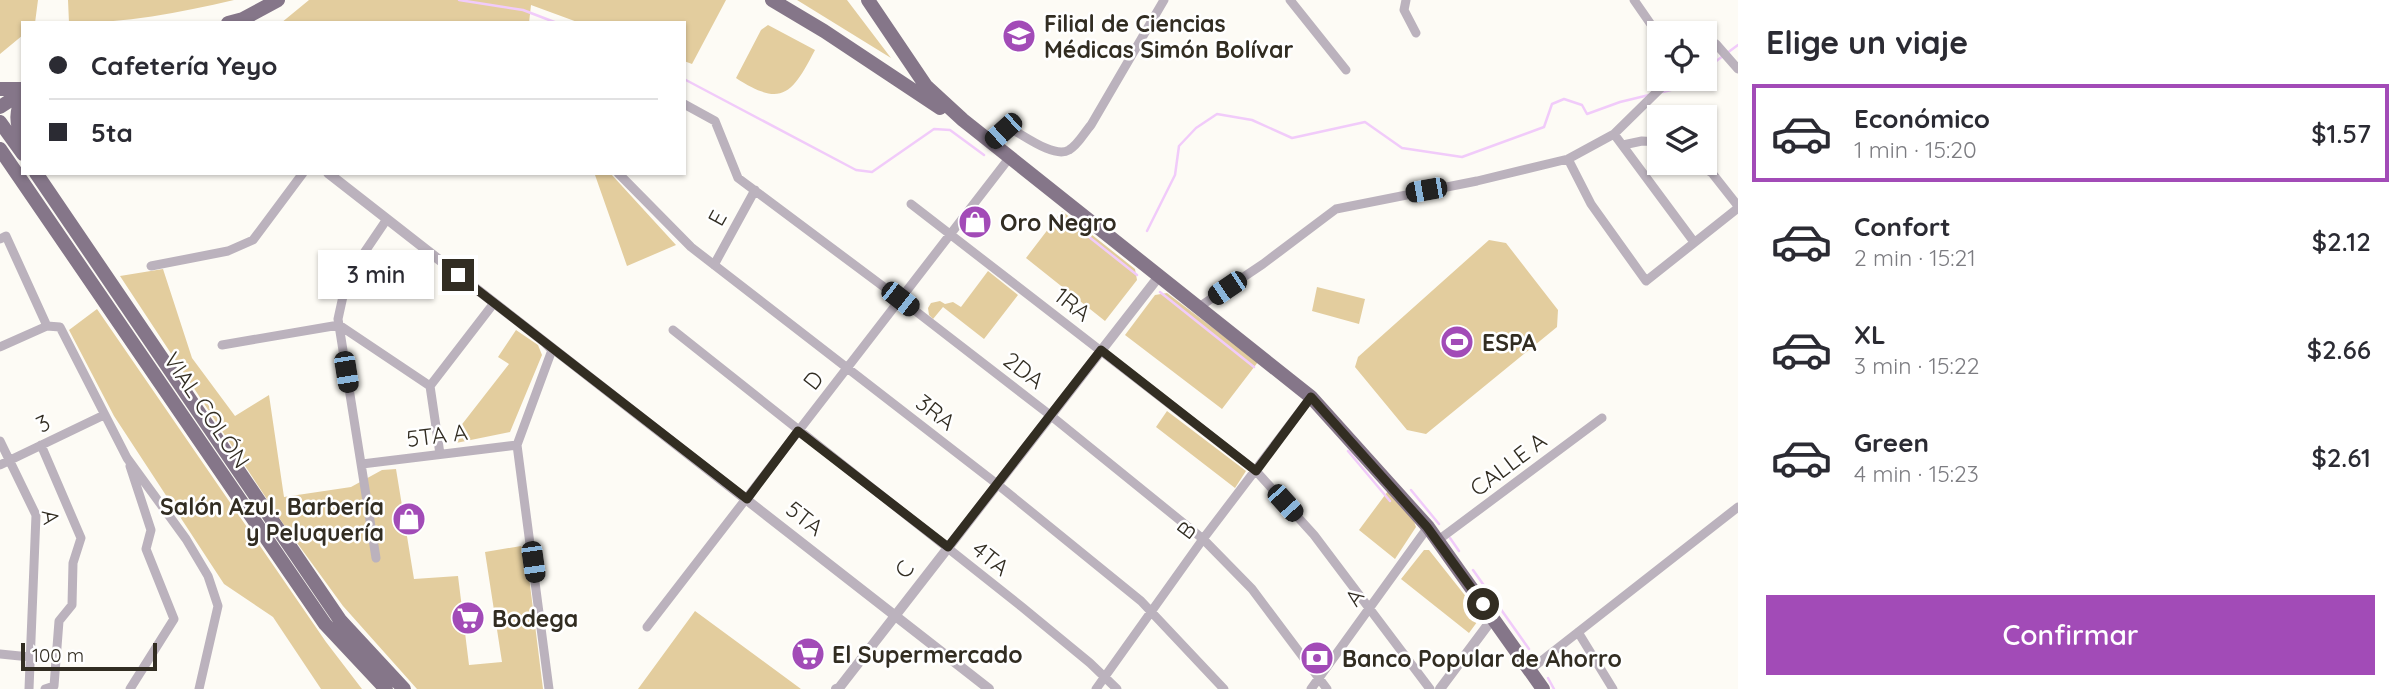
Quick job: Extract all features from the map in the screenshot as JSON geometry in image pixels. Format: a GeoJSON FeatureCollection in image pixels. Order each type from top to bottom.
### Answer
{"type":"FeatureCollection","features":[{"type":"Feature","properties":{"kind":"main road"},"geometry":{"type":"LineString","coordinates":[[236,21],[278,0]]}},
{"type":"Feature","properties":{"kind":"main road"},"geometry":{"type":"LineString","coordinates":[[772,0],[824,31],[946,113],[962,120]]}},
{"type":"Feature","properties":{"kind":"main road"},"geometry":{"type":"LineString","coordinates":[[868,0],[926,86],[962,120],[1311,397],[1427,527],[1543,689]]}},
{"type":"Feature","properties":{"kind":"main road"},"geometry":{"type":"LineString","coordinates":[[0,89],[21,92]]}},
{"type":"Feature","properties":{"kind":"main road"},"geometry":{"type":"LineString","coordinates":[[0,107],[21,93]]}},
{"type":"Feature","properties":{"kind":"main road"},"geometry":{"type":"LineString","coordinates":[[21,98],[17,125],[21,134]]}},
{"type":"Feature","properties":{"kind":"main road"},"geometry":{"type":"LineString","coordinates":[[0,122],[21,152]]}},
{"type":"Feature","properties":{"kind":"main road","name":"VIAL COLÓN"},"geometry":{"type":"LineString","coordinates":[[0,149],[325,624],[396,687]]}},
{"type":"Feature","properties":{"kind":"main road","name":"VIAL COLÓN"},"geometry":{"type":"LineString","coordinates":[[39,175],[340,620],[396,687]]}},
{"type":"Feature","properties":{"kind":"main road"},"geometry":{"type":"LineString","coordinates":[[325,624],[372,689]]}},
{"type":"Feature","properties":{"kind":"street"},"geometry":{"type":"LineString","coordinates":[[990,143],[1008,127],[1048,149],[1067,152],[1091,125],[1164,0]]}},
{"type":"Feature","properties":{"kind":"street"},"geometry":{"type":"LineString","coordinates":[[1290,0],[1346,70]]}},
{"type":"Feature","properties":{"kind":"street"},"geometry":{"type":"LineString","coordinates":[[1406,0],[1404,10],[1416,33]]}},
{"type":"Feature","properties":{"kind":"street"},"geometry":{"type":"LineString","coordinates":[[1634,0],[1649,21]]}},
{"type":"Feature","properties":{"kind":"street"},"geometry":{"type":"LineString","coordinates":[[1717,45],[1738,69]]}},
{"type":"Feature","properties":{"kind":"street"},"geometry":{"type":"LineString","coordinates":[[1199,307],[1263,264],[1336,209],[1477,181],[1568,159],[1614,134],[1657,91]]}},
{"type":"Feature","properties":{"kind":"street","name":"2DA"},"geometry":{"type":"LineString","coordinates":[[686,105],[715,121],[738,178],[1050,415],[1203,539],[1252,589],[1327,689]]}},
{"type":"Feature","properties":{"kind":"street"},"geometry":{"type":"LineString","coordinates":[[1614,134],[1694,242]]}},
{"type":"Feature","properties":{"kind":"street"},"geometry":{"type":"LineString","coordinates":[[1623,145],[1647,141]]}},
{"type":"Feature","properties":{"kind":"street","name":"D"},"geometry":{"type":"LineString","coordinates":[[647,627],[1010,157]]}},
{"type":"Feature","properties":{"kind":"street"},"geometry":{"type":"LineString","coordinates":[[1568,159],[1591,204],[1646,281],[1738,207],[1714,175]]}},
{"type":"Feature","properties":{"kind":"street"},"geometry":{"type":"LineString","coordinates":[[151,266],[228,251],[253,240],[302,175]]}},
{"type":"Feature","properties":{"kind":"street","name":"5TA"},"geometry":{"type":"LineString","coordinates":[[331,175],[989,689]]}},
{"type":"Feature","properties":{"kind":"street","name":"3RA"},"geometry":{"type":"LineString","coordinates":[[620,175],[679,237],[997,484],[1152,611],[1224,689]]}},
{"type":"Feature","properties":{"kind":"street","name":"E"},"geometry":{"type":"LineString","coordinates":[[714,265],[755,191]]}},
{"type":"Feature","properties":{"kind":"street","name":"1RA"},"geometry":{"type":"LineString","coordinates":[[911,204],[1256,471],[1314,535],[1430,689]]}},
{"type":"Feature","properties":{"kind":"street"},"geometry":{"type":"LineString","coordinates":[[376,558],[338,319],[347,278],[387,219]]}},
{"type":"Feature","properties":{"kind":"street"},"geometry":{"type":"LineString","coordinates":[[3,238],[47,326]]}},
{"type":"Feature","properties":{"kind":"street","name":"C"},"geometry":{"type":"LineString","coordinates":[[836,689],[1160,275]]}},
{"type":"Feature","properties":{"kind":"street"},"geometry":{"type":"LineString","coordinates":[[440,454],[430,386],[494,303]]}},
{"type":"Feature","properties":{"kind":"street"},"geometry":{"type":"LineString","coordinates":[[222,345],[339,325],[430,386]]}},
{"type":"Feature","properties":{"kind":"street"},"geometry":{"type":"LineString","coordinates":[[0,347],[47,326],[60,327],[127,458],[186,539],[208,576],[218,606],[199,689]]}},
{"type":"Feature","properties":{"kind":"street","name":"4TA"},"geometry":{"type":"LineString","coordinates":[[673,330],[948,547],[1105,676],[1117,689]]}},
{"type":"Feature","properties":{"kind":"street"},"geometry":{"type":"LineString","coordinates":[[545,342],[552,350],[517,445],[549,689]]}},
{"type":"Feature","properties":{"kind":"street","name":"B"},"geometry":{"type":"LineString","coordinates":[[1096,689],[1203,539],[1311,397]]}},
{"type":"Feature","properties":{"kind":"street","name":"3"},"geometry":{"type":"LineString","coordinates":[[0,465],[104,415]]}},
{"type":"Feature","properties":{"kind":"street","name":"CALLE A"},"geometry":{"type":"LineString","coordinates":[[1437,541],[1602,418]]}},
{"type":"Feature","properties":{"kind":"street","name":"A"},"geometry":{"type":"LineString","coordinates":[[0,441],[36,515],[29,689]]}},
{"type":"Feature","properties":{"kind":"street"},"geometry":{"type":"LineString","coordinates":[[41,445],[81,538],[73,563],[72,605],[59,621],[54,686],[45,689]]}},
{"type":"Feature","properties":{"kind":"street","name":"5TA A"},"geometry":{"type":"LineString","coordinates":[[362,464],[517,445]]}},
{"type":"Feature","properties":{"kind":"street"},"geometry":{"type":"LineString","coordinates":[[127,458],[151,530],[146,549],[174,619],[130,689]]}},
{"type":"Feature","properties":{"kind":"street"},"geometry":{"type":"LineString","coordinates":[[1531,669],[1738,508]]}},
{"type":"Feature","properties":{"kind":"street","name":"A"},"geometry":{"type":"LineString","coordinates":[[1311,689],[1427,527]]}},
{"type":"Feature","properties":{"kind":"street"},"geometry":{"type":"LineString","coordinates":[[1440,689],[1493,618]]}},
{"type":"Feature","properties":{"kind":"street"},"geometry":{"type":"LineString","coordinates":[[1578,632],[1613,689]]}},
{"type":"Feature","properties":{"kind":"street"},"geometry":{"type":"LineString","coordinates":[[0,654],[30,657]]}},
{"type":"Feature","properties":{"kind":"shaded area"},"geometry":{"type":"Polygon","coordinates":[[[0,0],[38,0],[35,21],[21,21],[21,37],[0,54],[0,0]]]}},
{"type":"Feature","properties":{"kind":"shaded area"},"geometry":{"type":"Polygon","coordinates":[[[68,0],[234,0],[152,16],[111,21],[69,21],[68,0]]]}},
{"type":"Feature","properties":{"kind":"shaded area"},"geometry":{"type":"Polygon","coordinates":[[[309,0],[726,0],[692,64],[686,62],[686,21],[575,21],[531,5],[529,21],[283,21],[309,0]]]}},
{"type":"Feature","properties":{"kind":"shaded area"},"geometry":{"type":"Polygon","coordinates":[[[797,0],[847,0],[891,58],[797,0]]]}},
{"type":"Feature","properties":{"kind":"shaded area"},"geometry":{"type":"Polygon","coordinates":[[[768,25],[815,50],[792,86],[775,94],[752,87],[736,78],[761,30],[768,25]]]}},
{"type":"Feature","properties":{"kind":"shaded area"},"geometry":{"type":"Polygon","coordinates":[[[595,175],[612,175],[676,245],[627,266],[595,175]]]}},
{"type":"Feature","properties":{"kind":"shaded area"},"geometry":{"type":"Polygon","coordinates":[[[1062,211],[1135,269],[1137,280],[1105,321],[1026,258],[1062,211]]]}},
{"type":"Feature","properties":{"kind":"shaded area","name":"ESPA"},"geometry":{"type":"Polygon","coordinates":[[[1489,240],[1506,243],[1558,310],[1557,327],[1426,434],[1407,430],[1355,367],[1358,357],[1489,240]]]}},
{"type":"Feature","properties":{"kind":"shaded area"},"geometry":{"type":"Polygon","coordinates":[[[163,269],[192,358],[235,416],[269,395],[284,497],[351,487],[382,470],[396,469],[414,579],[458,576],[469,665],[502,662],[485,552],[521,546],[526,553],[543,689],[417,689],[343,606],[284,525],[120,276],[163,269]]]}},
{"type":"Feature","properties":{"kind":"shaded area"},"geometry":{"type":"Polygon","coordinates":[[[988,271],[1018,295],[984,339],[943,307],[933,319],[929,315],[928,308],[931,303],[953,302],[961,307],[988,271]]]}},
{"type":"Feature","properties":{"kind":"shaded area"},"geometry":{"type":"Polygon","coordinates":[[[1317,287],[1365,299],[1359,324],[1312,311],[1317,287]]]}},
{"type":"Feature","properties":{"kind":"shaded area"},"geometry":{"type":"Polygon","coordinates":[[[1167,293],[1258,362],[1222,409],[1125,335],[1155,295],[1167,293]]]}},
{"type":"Feature","properties":{"kind":"shaded area"},"geometry":{"type":"Polygon","coordinates":[[[97,309],[326,642],[362,689],[321,689],[273,617],[224,584],[114,416],[69,330],[97,309]]]}},
{"type":"Feature","properties":{"kind":"shaded area"},"geometry":{"type":"Polygon","coordinates":[[[516,330],[538,345],[542,355],[510,432],[456,443],[456,432],[509,364],[498,357],[516,330]]]}},
{"type":"Feature","properties":{"kind":"shaded area"},"geometry":{"type":"Polygon","coordinates":[[[1167,411],[1246,471],[1235,488],[1156,427],[1167,411]]]}},
{"type":"Feature","properties":{"kind":"shaded area"},"geometry":{"type":"Polygon","coordinates":[[[1388,491],[1414,521],[1416,527],[1395,559],[1359,530],[1388,491]]]}},
{"type":"Feature","properties":{"kind":"shaded area"},"geometry":{"type":"Polygon","coordinates":[[[1424,550],[1429,550],[1475,608],[1480,618],[1469,633],[1401,579],[1424,550]]]}},
{"type":"Feature","properties":{"kind":"shaded area"},"geometry":{"type":"Polygon","coordinates":[[[695,611],[801,689],[638,689],[695,611]]]}},
{"type":"Feature","properties":{"kind":"waterway"},"geometry":{"type":"LineString","coordinates":[[459,0],[523,10],[552,21]]}},
{"type":"Feature","properties":{"kind":"waterway"},"geometry":{"type":"LineString","coordinates":[[1717,60],[1738,45]]}},
{"type":"Feature","properties":{"kind":"waterway"},"geometry":{"type":"LineString","coordinates":[[686,80],[856,170],[872,172],[934,129],[950,130],[984,155]]}},
{"type":"Feature","properties":{"kind":"waterway"},"geometry":{"type":"LineString","coordinates":[[1663,92],[1667,91]]}},
{"type":"Feature","properties":{"kind":"waterway"},"geometry":{"type":"LineString","coordinates":[[1147,231],[1175,175],[1179,146],[1196,128],[1217,114],[1252,120],[1292,138],[1365,122],[1402,148],[1462,157],[1544,127],[1552,104],[1564,99],[1582,105],[1587,114],[1649,95]]}},
{"type":"Feature","properties":{"kind":"waterway"},"geometry":{"type":"LineString","coordinates":[[1074,225],[1137,275]]}},
{"type":"Feature","properties":{"kind":"waterway"},"geometry":{"type":"LineString","coordinates":[[1160,292],[1254,367]]}},
{"type":"Feature","properties":{"kind":"waterway"},"geometry":{"type":"LineString","coordinates":[[1348,451],[1390,501]]}},
{"type":"Feature","properties":{"kind":"waterway"},"geometry":{"type":"LineString","coordinates":[[1411,490],[1439,524]]}},
{"type":"Feature","properties":{"kind":"waterway"},"geometry":{"type":"LineString","coordinates":[[1450,538],[1459,551]]}},
{"type":"Feature","properties":{"kind":"waterway"},"geometry":{"type":"LineString","coordinates":[[1473,570],[1529,649]]}},
{"type":"Feature","properties":{"kind":"waterway"},"geometry":{"type":"LineString","coordinates":[[1548,678],[1554,689]]}},
{"type":"Feature","properties":{"kind":"place","name":"Filial de Ciencias Médicas Simón Bolívar"},"geometry":{"type":"Point","coordinates":[1019,36]}},
{"type":"Feature","properties":{"kind":"place","name":"Oro Negro"},"geometry":{"type":"Point","coordinates":[975,222]}},
{"type":"Feature","properties":{"kind":"place","name":"ESPA"},"geometry":{"type":"Point","coordinates":[1457,342]}},
{"type":"Feature","properties":{"kind":"place","name":"Salón Azul. Barbería y Peluquería"},"geometry":{"type":"Point","coordinates":[409,519]}},
{"type":"Feature","properties":{"kind":"place","name":"Bodega"},"geometry":{"type":"Point","coordinates":[468,618]}},
{"type":"Feature","properties":{"kind":"place","name":"El Supermercado"},"geometry":{"type":"Point","coordinates":[808,654]}},
{"type":"Feature","properties":{"kind":"place","name":"Banco Popular de Ahorro"},"geometry":{"type":"Point","coordinates":[1317,658]}},
{"type":"Feature","properties":{"kind":"route"},"geometry":{"type":"LineString","coordinates":[[458,275],[747,499],[798,431],[948,547],[1101,350],[1256,471],[1311,397],[1427,527],[1483,604]]}}]}
